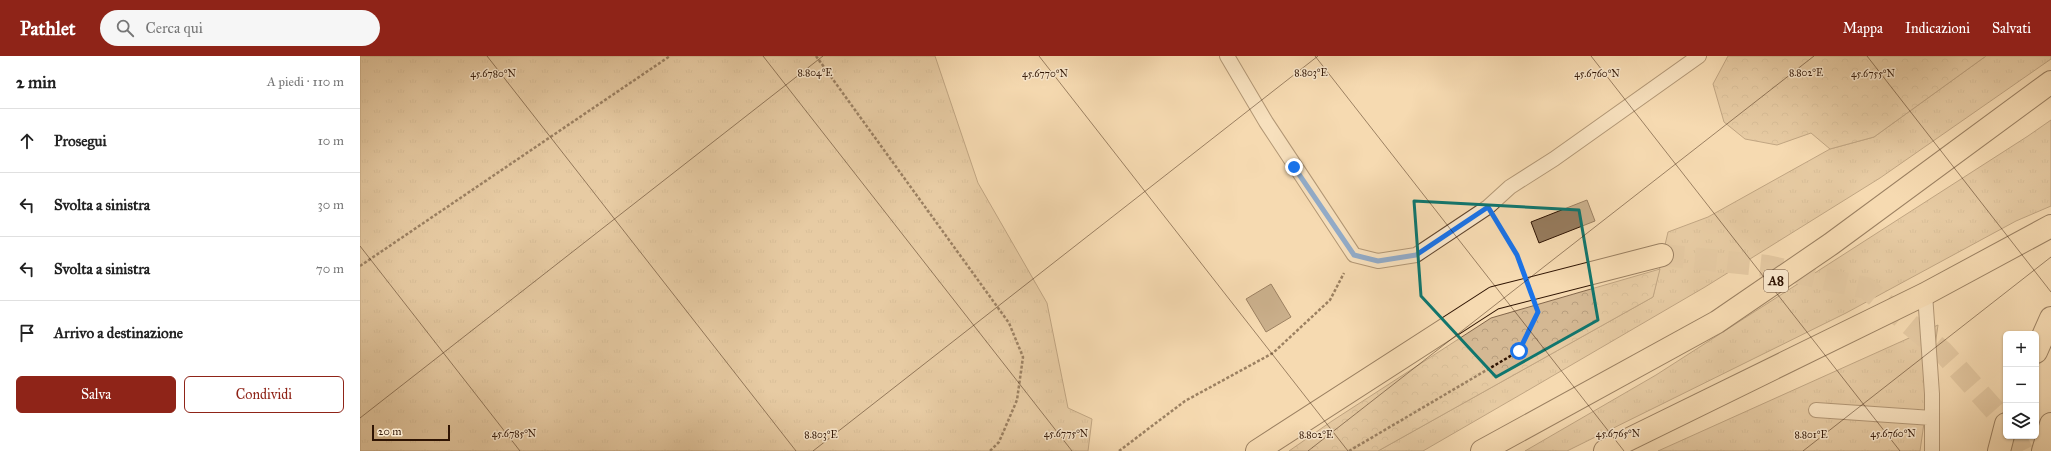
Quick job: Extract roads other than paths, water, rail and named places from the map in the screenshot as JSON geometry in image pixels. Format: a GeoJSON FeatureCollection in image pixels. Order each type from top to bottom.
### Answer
{"type":"FeatureCollection","features":[{"type":"Feature","properties":{"kind":"highway","name":"A8"},"geometry":{"type":"LineString","coordinates":[[1482,451],[1716,322],[1832,244],[2051,82]]}},
{"type":"Feature","properties":{"kind":"highway"},"geometry":{"type":"LineString","coordinates":[[1605,451],[1925,294],[2051,226]]}},
{"type":"Feature","properties":{"kind":"highway"},"geometry":{"type":"LineString","coordinates":[[1257,451],[1494,298],[1662,255]]}},
{"type":"Feature","properties":{"kind":"highway"},"geometry":{"type":"LineString","coordinates":[[2039,345],[2051,318]]}},
{"type":"Feature","properties":{"kind":"highway"},"geometry":{"type":"LineString","coordinates":[[2043,451],[2050,426]]}},
{"type":"Feature","properties":{"kind":"highway"},"geometry":{"type":"LineString","coordinates":[[1999,451],[2003,436]]}},
{"type":"Feature","properties":{"kind":"lane"},"geometry":{"type":"LineString","coordinates":[[1227,56],[1266,122],[1354,255],[1378,261],[1416,255],[1488,207],[1510,187],[1554,159],[1699,56]]}},
{"type":"Feature","properties":{"kind":"lane"},"geometry":{"type":"LineString","coordinates":[[1925,294],[1932,418],[1932,451]]}},
{"type":"Feature","properties":{"kind":"lane"},"geometry":{"type":"LineString","coordinates":[[1816,410],[1932,418]]}},
{"type":"Feature","properties":{"kind":"tunnel"},"geometry":{"type":"LineString","coordinates":[[1662,255],[1767,266],[1866,288],[1943,352],[2003,420]]}},
{"type":"Feature","properties":{"kind":"tunnel"},"geometry":{"type":"LineString","coordinates":[[2016,439],[2022,451]]}}]}
